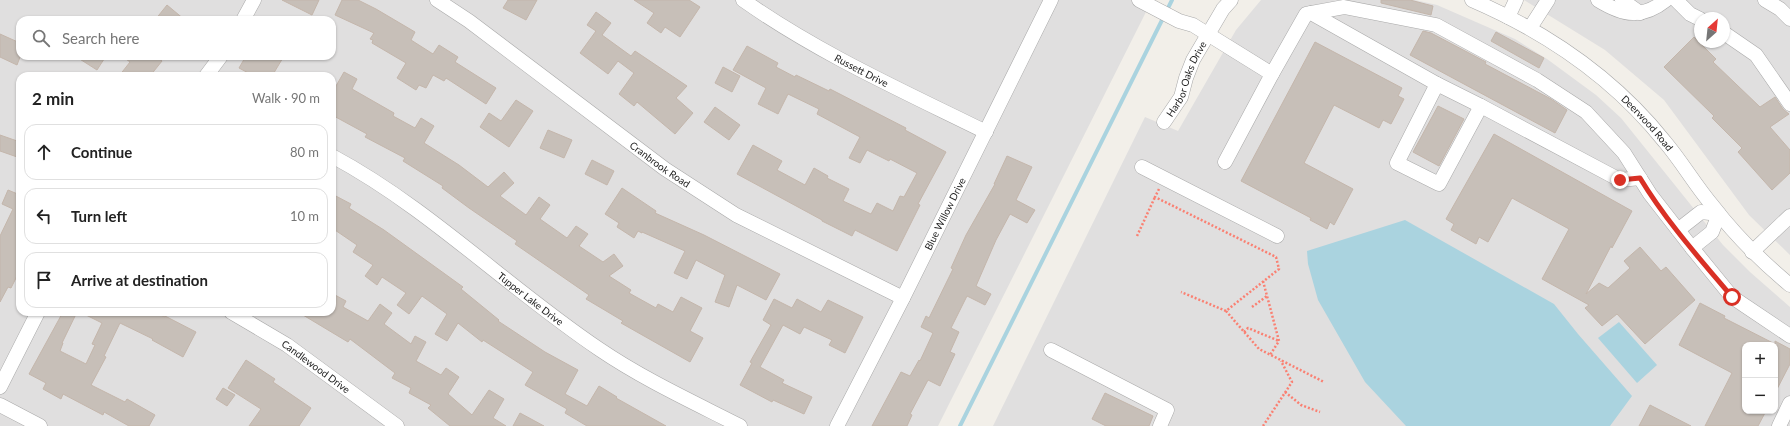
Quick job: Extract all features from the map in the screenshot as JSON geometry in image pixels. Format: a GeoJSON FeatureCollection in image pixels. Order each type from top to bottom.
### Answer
{"type":"FeatureCollection","features":[{"type":"Feature","properties":{"kind":"street"},"geometry":{"type":"LineString","coordinates":[[245,16],[254,0]]}},
{"type":"Feature","properties":{"kind":"street","name":"Cranbrook Road"},"geometry":{"type":"LineString","coordinates":[[437,0],[469,21],[665,169],[736,215],[903,298]]}},
{"type":"Feature","properties":{"kind":"street","name":"Russett Drive"},"geometry":{"type":"LineString","coordinates":[[743,0],[768,18],[838,59],[986,132]]}},
{"type":"Feature","properties":{"kind":"street","name":"Blue Willow Drive"},"geometry":{"type":"LineString","coordinates":[[837,426],[903,298],[1051,0]]}},
{"type":"Feature","properties":{"kind":"street"},"geometry":{"type":"LineString","coordinates":[[1208,35],[1223,9],[1231,0]]}},
{"type":"Feature","properties":{"kind":"street","name":"Deerwood Road"},"geometry":{"type":"LineString","coordinates":[[1472,0],[1530,28],[1555,43],[1610,86],[1640,114],[1665,141],[1718,214],[1752,252],[1790,285]]}},
{"type":"Feature","properties":{"kind":"street"},"geometry":{"type":"LineString","coordinates":[[1508,17],[1516,0]]}},
{"type":"Feature","properties":{"kind":"street"},"geometry":{"type":"LineString","coordinates":[[1530,28],[1548,0]]}},
{"type":"Feature","properties":{"kind":"street"},"geometry":{"type":"LineString","coordinates":[[1598,0],[1608,7],[1627,14],[1640,13],[1656,9],[1666,0]]}},
{"type":"Feature","properties":{"kind":"street"},"geometry":{"type":"LineString","coordinates":[[1622,0],[1640,13]]}},
{"type":"Feature","properties":{"kind":"street"},"geometry":{"type":"LineString","coordinates":[[1676,0],[1694,16]]}},
{"type":"Feature","properties":{"kind":"street"},"geometry":{"type":"LineString","coordinates":[[1765,0],[1780,9],[1790,19]]}},
{"type":"Feature","properties":{"kind":"street"},"geometry":{"type":"LineString","coordinates":[[1142,2],[1179,21],[1193,25],[1272,74]]}},
{"type":"Feature","properties":{"kind":"street"},"geometry":{"type":"LineString","coordinates":[[1225,162],[1306,14],[1344,7],[1436,25],[1537,80],[1586,112],[1624,153],[1650,194],[1732,297],[1790,336]]}},
{"type":"Feature","properties":{"kind":"street"},"geometry":{"type":"LineString","coordinates":[[1311,13],[1437,84],[1620,180],[1640,178]]}},
{"type":"Feature","properties":{"kind":"street","name":"Harbor Oaks Drive"},"geometry":{"type":"LineString","coordinates":[[1164,122],[1181,97],[1192,60],[1208,35]]}},
{"type":"Feature","properties":{"kind":"street"},"geometry":{"type":"LineString","coordinates":[[1730,37],[1756,55],[1790,104]]}},
{"type":"Feature","properties":{"kind":"street"},"geometry":{"type":"LineString","coordinates":[[209,72],[218,60]]}},
{"type":"Feature","properties":{"kind":"street"},"geometry":{"type":"LineString","coordinates":[[1437,84],[1397,163],[1439,184],[1481,106]]}},
{"type":"Feature","properties":{"kind":"street","name":"Tupper Lake Drive"},"geometry":{"type":"LineString","coordinates":[[336,158],[405,201],[541,307],[600,350],[651,380],[740,426]]}},
{"type":"Feature","properties":{"kind":"street"},"geometry":{"type":"LineString","coordinates":[[1142,167],[1277,236]]}},
{"type":"Feature","properties":{"kind":"street"},"geometry":{"type":"LineString","coordinates":[[1678,230],[1701,212],[1718,214],[1712,232],[1692,248]]}},
{"type":"Feature","properties":{"kind":"street"},"geometry":{"type":"LineString","coordinates":[[1752,252],[1790,216]]}},
{"type":"Feature","properties":{"kind":"street"},"geometry":{"type":"LineString","coordinates":[[0,387],[36,316]]}},
{"type":"Feature","properties":{"kind":"street","name":"Candlewood Drive"},"geometry":{"type":"LineString","coordinates":[[238,316],[287,345],[397,426]]}},
{"type":"Feature","properties":{"kind":"street"},"geometry":{"type":"LineString","coordinates":[[1051,350],[1167,410],[1160,426]]}},
{"type":"Feature","properties":{"kind":"street"},"geometry":{"type":"LineString","coordinates":[[1779,426],[1790,403]]}},
{"type":"Feature","properties":{"kind":"street"},"geometry":{"type":"LineString","coordinates":[[0,406],[40,426]]}},
{"type":"Feature","properties":{"kind":"path"},"geometry":{"type":"LineString","coordinates":[[1137,236],[1164,178]]}},
{"type":"Feature","properties":{"kind":"path"},"geometry":{"type":"LineString","coordinates":[[1155,197],[1276,257],[1279,269],[1226,311]]}},
{"type":"Feature","properties":{"kind":"path"},"geometry":{"type":"LineString","coordinates":[[1263,282],[1279,341],[1270,355]]}},
{"type":"Feature","properties":{"kind":"path"},"geometry":{"type":"LineString","coordinates":[[1181,292],[1226,311],[1259,349],[1324,382]]}},
{"type":"Feature","properties":{"kind":"path"},"geometry":{"type":"LineString","coordinates":[[1252,307],[1267,296]]}},
{"type":"Feature","properties":{"kind":"path"},"geometry":{"type":"LineString","coordinates":[[1244,332],[1248,328],[1279,341]]}},
{"type":"Feature","properties":{"kind":"path"},"geometry":{"type":"LineString","coordinates":[[1262,426],[1292,382],[1281,360]]}},
{"type":"Feature","properties":{"kind":"path"},"geometry":{"type":"LineString","coordinates":[[1285,392],[1302,405],[1320,412]]}},
{"type":"Feature","properties":{"kind":"shaded area"},"geometry":{"type":"Polygon","coordinates":[[[0,0],[1152,0],[938,426],[0,426],[0,0]]]}},
{"type":"Feature","properties":{"kind":"shaded area"},"geometry":{"type":"Polygon","coordinates":[[[1261,0],[1415,0],[1437,5],[1515,39],[1547,59],[1596,95],[1621,118],[1723,245],[1750,272],[1790,307],[1790,426],[993,426],[1145,117],[1178,131],[1236,30],[1261,0]]]}},
{"type":"Feature","properties":{"kind":"shaded area"},"geometry":{"type":"Polygon","coordinates":[[[1524,0],[1790,0],[1790,255],[1749,215],[1664,100],[1605,50],[1524,0]]]}},
{"type":"Feature","properties":{"kind":"water"},"geometry":{"type":"Polygon","coordinates":[[[1405,220],[1554,304],[1632,396],[1610,426],[1406,426],[1365,382],[1318,300],[1308,264],[1307,251],[1405,220]]]}},
{"type":"Feature","properties":{"kind":"water"},"geometry":{"type":"Polygon","coordinates":[[[1619,322],[1657,365],[1637,383],[1598,338],[1619,322]]]}},
{"type":"Feature","properties":{"kind":"building"},"geometry":{"type":"Polygon","coordinates":[[[282,0],[319,0],[312,15],[282,0]]]}},
{"type":"Feature","properties":{"kind":"building"},"geometry":{"type":"Polygon","coordinates":[[[342,0],[358,0],[415,32],[411,40],[433,54],[439,45],[458,57],[455,62],[496,88],[486,104],[446,78],[444,81],[433,75],[426,88],[419,85],[416,90],[397,78],[406,63],[372,43],[373,40],[370,39],[374,33],[335,15],[342,0]]]}},
{"type":"Feature","properties":{"kind":"building"},"geometry":{"type":"Polygon","coordinates":[[[508,0],[537,0],[526,20],[503,8],[508,0]]]}},
{"type":"Feature","properties":{"kind":"building"},"geometry":{"type":"Polygon","coordinates":[[[634,0],[689,0],[700,7],[680,37],[665,27],[661,33],[647,23],[654,13],[634,0]]]}},
{"type":"Feature","properties":{"kind":"building"},"geometry":{"type":"Polygon","coordinates":[[[1381,0],[1410,0],[1433,6],[1431,15],[1381,3],[1381,0]]]}},
{"type":"Feature","properties":{"kind":"building"},"geometry":{"type":"Polygon","coordinates":[[[167,5],[180,16],[158,16],[167,5]]]}},
{"type":"Feature","properties":{"kind":"building"},"geometry":{"type":"Polygon","coordinates":[[[596,12],[611,23],[602,35],[631,56],[635,51],[687,86],[676,98],[693,113],[675,134],[637,102],[634,106],[619,94],[634,73],[618,61],[608,74],[580,53],[596,31],[587,25],[596,12]]]}},
{"type":"Feature","properties":{"kind":"building"},"geometry":{"type":"Polygon","coordinates":[[[1423,31],[1431,33],[1486,62],[1485,64],[1551,99],[1567,110],[1555,133],[1410,55],[1423,31]]]}},
{"type":"Feature","properties":{"kind":"building"},"geometry":{"type":"Polygon","coordinates":[[[1496,32],[1544,58],[1539,68],[1491,41],[1496,32]]]}},
{"type":"Feature","properties":{"kind":"building"},"geometry":{"type":"Polygon","coordinates":[[[0,34],[16,41],[16,60],[19,60],[17,65],[0,57],[0,34]]]}},
{"type":"Feature","properties":{"kind":"building"},"geometry":{"type":"Polygon","coordinates":[[[1694,37],[1694,48],[1705,48],[1716,59],[1713,62],[1760,107],[1775,97],[1783,109],[1789,114],[1770,127],[1790,150],[1790,173],[1772,190],[1738,152],[1742,148],[1712,118],[1714,116],[1664,67],[1694,37]]]}},
{"type":"Feature","properties":{"kind":"building"},"geometry":{"type":"Polygon","coordinates":[[[1315,42],[1402,88],[1398,96],[1404,99],[1391,124],[1383,120],[1379,128],[1334,105],[1304,163],[1353,189],[1334,225],[1330,222],[1327,229],[1310,220],[1311,218],[1241,181],[1315,42]]]}},
{"type":"Feature","properties":{"kind":"building"},"geometry":{"type":"Polygon","coordinates":[[[747,46],[778,63],[776,67],[795,77],[796,75],[829,91],[830,89],[906,128],[905,130],[946,152],[918,204],[920,205],[897,251],[855,230],[852,236],[737,174],[753,145],[782,161],[777,170],[805,185],[814,168],[828,176],[827,178],[849,189],[843,201],[871,214],[877,203],[893,211],[900,196],[904,197],[917,173],[890,159],[889,161],[867,150],[860,163],[849,158],[860,137],[817,114],[819,109],[788,94],[778,114],[758,104],[766,88],[733,70],[747,46]]]}},
{"type":"Feature","properties":{"kind":"building"},"geometry":{"type":"Polygon","coordinates":[[[81,60],[103,60],[97,70],[81,60]]]}},
{"type":"Feature","properties":{"kind":"building"},"geometry":{"type":"Polygon","coordinates":[[[127,60],[162,61],[153,72],[122,72],[130,62],[127,60]]]}},
{"type":"Feature","properties":{"kind":"building"},"geometry":{"type":"Polygon","coordinates":[[[244,60],[282,60],[274,72],[246,72],[239,68],[244,60]]]}},
{"type":"Feature","properties":{"kind":"building"},"geometry":{"type":"Polygon","coordinates":[[[723,67],[740,76],[732,92],[715,83],[723,67]]]}},
{"type":"Feature","properties":{"kind":"building"},"geometry":{"type":"Polygon","coordinates":[[[344,72],[357,79],[352,89],[394,113],[393,116],[415,128],[421,118],[434,126],[424,143],[459,165],[488,187],[504,172],[514,183],[500,196],[526,215],[539,197],[550,205],[540,219],[567,238],[576,226],[588,234],[579,246],[603,262],[614,254],[623,266],[609,276],[631,290],[629,293],[656,308],[658,304],[673,312],[681,297],[702,308],[690,331],[703,338],[690,362],[621,323],[623,321],[586,299],[589,295],[515,244],[517,241],[442,188],[443,186],[403,161],[405,158],[365,137],[367,134],[336,117],[336,86],[344,72]]]}},
{"type":"Feature","properties":{"kind":"building"},"geometry":{"type":"Polygon","coordinates":[[[516,100],[533,111],[509,147],[480,127],[489,113],[501,121],[516,100]]]}},
{"type":"Feature","properties":{"kind":"building"},"geometry":{"type":"Polygon","coordinates":[[[1438,106],[1464,119],[1439,166],[1413,152],[1438,106]]]}},
{"type":"Feature","properties":{"kind":"building"},"geometry":{"type":"Polygon","coordinates":[[[715,107],[740,125],[729,140],[704,122],[715,107]]]}},
{"type":"Feature","properties":{"kind":"building"},"geometry":{"type":"Polygon","coordinates":[[[548,130],[572,140],[564,158],[540,148],[548,130]]]}},
{"type":"Feature","properties":{"kind":"building"},"geometry":{"type":"Polygon","coordinates":[[[1494,134],[1632,211],[1612,248],[1611,246],[1586,294],[1599,283],[1608,288],[1630,268],[1624,261],[1640,247],[1661,271],[1666,267],[1695,300],[1645,344],[1617,314],[1602,326],[1585,308],[1589,305],[1542,279],[1569,229],[1512,198],[1488,242],[1479,237],[1476,244],[1451,230],[1454,224],[1446,219],[1494,134]]]}},
{"type":"Feature","properties":{"kind":"building"},"geometry":{"type":"Polygon","coordinates":[[[0,135],[16,141],[16,157],[0,151],[0,135]]]}},
{"type":"Feature","properties":{"kind":"building"},"geometry":{"type":"Polygon","coordinates":[[[1007,156],[1032,167],[1016,200],[1035,210],[1027,223],[1010,214],[996,240],[976,286],[991,294],[985,305],[967,296],[951,328],[959,332],[950,352],[955,354],[940,386],[928,380],[910,414],[912,415],[907,426],[872,426],[901,372],[910,376],[919,360],[920,361],[933,333],[921,327],[926,316],[929,318],[953,269],[951,268],[966,235],[995,184],[1007,156]]]}},
{"type":"Feature","properties":{"kind":"building"},"geometry":{"type":"Polygon","coordinates":[[[592,160],[614,171],[607,185],[585,174],[592,160]]]}},
{"type":"Feature","properties":{"kind":"building"},"geometry":{"type":"Polygon","coordinates":[[[622,188],[656,211],[655,213],[704,235],[780,274],[766,300],[737,285],[729,307],[715,302],[725,275],[696,260],[687,279],[674,273],[685,251],[642,232],[638,231],[634,238],[617,227],[619,223],[605,214],[622,188]]]}},
{"type":"Feature","properties":{"kind":"building"},"geometry":{"type":"Polygon","coordinates":[[[8,190],[16,193],[16,278],[11,288],[8,287],[0,302],[0,236],[13,209],[2,204],[8,190]]]}},
{"type":"Feature","properties":{"kind":"building"},"geometry":{"type":"Polygon","coordinates":[[[336,196],[351,204],[349,208],[384,230],[463,287],[461,289],[499,320],[498,321],[545,352],[578,370],[565,394],[587,406],[599,386],[617,397],[616,398],[666,426],[587,426],[565,413],[567,409],[525,385],[533,372],[483,340],[482,342],[458,323],[447,341],[435,334],[447,314],[422,296],[409,314],[397,305],[406,293],[382,277],[377,285],[365,276],[373,265],[353,252],[357,245],[336,231],[336,196]]]}},
{"type":"Feature","properties":{"kind":"building"},"geometry":{"type":"Polygon","coordinates":[[[336,296],[346,301],[343,307],[368,321],[380,304],[392,313],[384,324],[411,344],[415,336],[426,342],[416,361],[441,375],[446,368],[459,377],[448,394],[472,415],[489,390],[504,399],[493,418],[506,426],[450,426],[428,408],[431,405],[409,393],[411,388],[392,378],[395,373],[350,339],[348,342],[305,316],[336,316],[336,296]]]}},
{"type":"Feature","properties":{"kind":"building"},"geometry":{"type":"Polygon","coordinates":[[[774,299],[792,308],[797,299],[821,312],[828,300],[863,317],[845,353],[829,345],[832,340],[804,327],[800,334],[783,325],[760,367],[784,380],[782,383],[812,397],[804,414],[773,400],[772,402],[740,385],[752,363],[750,362],[771,325],[763,320],[774,299]]]}},
{"type":"Feature","properties":{"kind":"building"},"geometry":{"type":"Polygon","coordinates":[[[1700,303],[1725,316],[1724,318],[1771,342],[1742,342],[1742,414],[1764,414],[1758,426],[1705,426],[1732,373],[1679,345],[1700,303]]]}},
{"type":"Feature","properties":{"kind":"building"},"geometry":{"type":"Polygon","coordinates":[[[61,316],[75,316],[62,343],[60,351],[86,364],[95,345],[92,344],[102,323],[88,316],[165,316],[196,332],[183,357],[152,340],[153,339],[120,323],[104,356],[106,357],[91,385],[125,402],[127,399],[155,415],[149,426],[129,426],[104,412],[103,415],[63,394],[61,399],[43,389],[46,383],[29,374],[61,316]]]}},
{"type":"Feature","properties":{"kind":"building"},"geometry":{"type":"Polygon","coordinates":[[[1778,343],[1790,349],[1790,364],[1778,387],[1778,343]]]}},
{"type":"Feature","properties":{"kind":"building"},"geometry":{"type":"Polygon","coordinates":[[[246,360],[275,379],[273,382],[311,408],[299,426],[249,426],[261,409],[228,388],[246,360]]]}},
{"type":"Feature","properties":{"kind":"building"},"geometry":{"type":"Polygon","coordinates":[[[223,388],[235,395],[227,406],[216,399],[223,388]]]}},
{"type":"Feature","properties":{"kind":"building"},"geometry":{"type":"Polygon","coordinates":[[[1105,393],[1153,416],[1149,426],[1106,426],[1092,419],[1105,393]]]}},
{"type":"Feature","properties":{"kind":"building"},"geometry":{"type":"Polygon","coordinates":[[[1650,405],[1691,426],[1639,426],[1650,405]]]}},
{"type":"Feature","properties":{"kind":"building"},"geometry":{"type":"Polygon","coordinates":[[[520,413],[544,426],[513,426],[520,413]]]}},
{"type":"Feature","properties":{"kind":"waterway"},"geometry":{"type":"LineString","coordinates":[[960,426],[1172,0]]}},
{"type":"Feature","properties":{"kind":"route"},"geometry":{"type":"LineString","coordinates":[[1620,180],[1640,178],[1650,194],[1732,297]]}}]}
